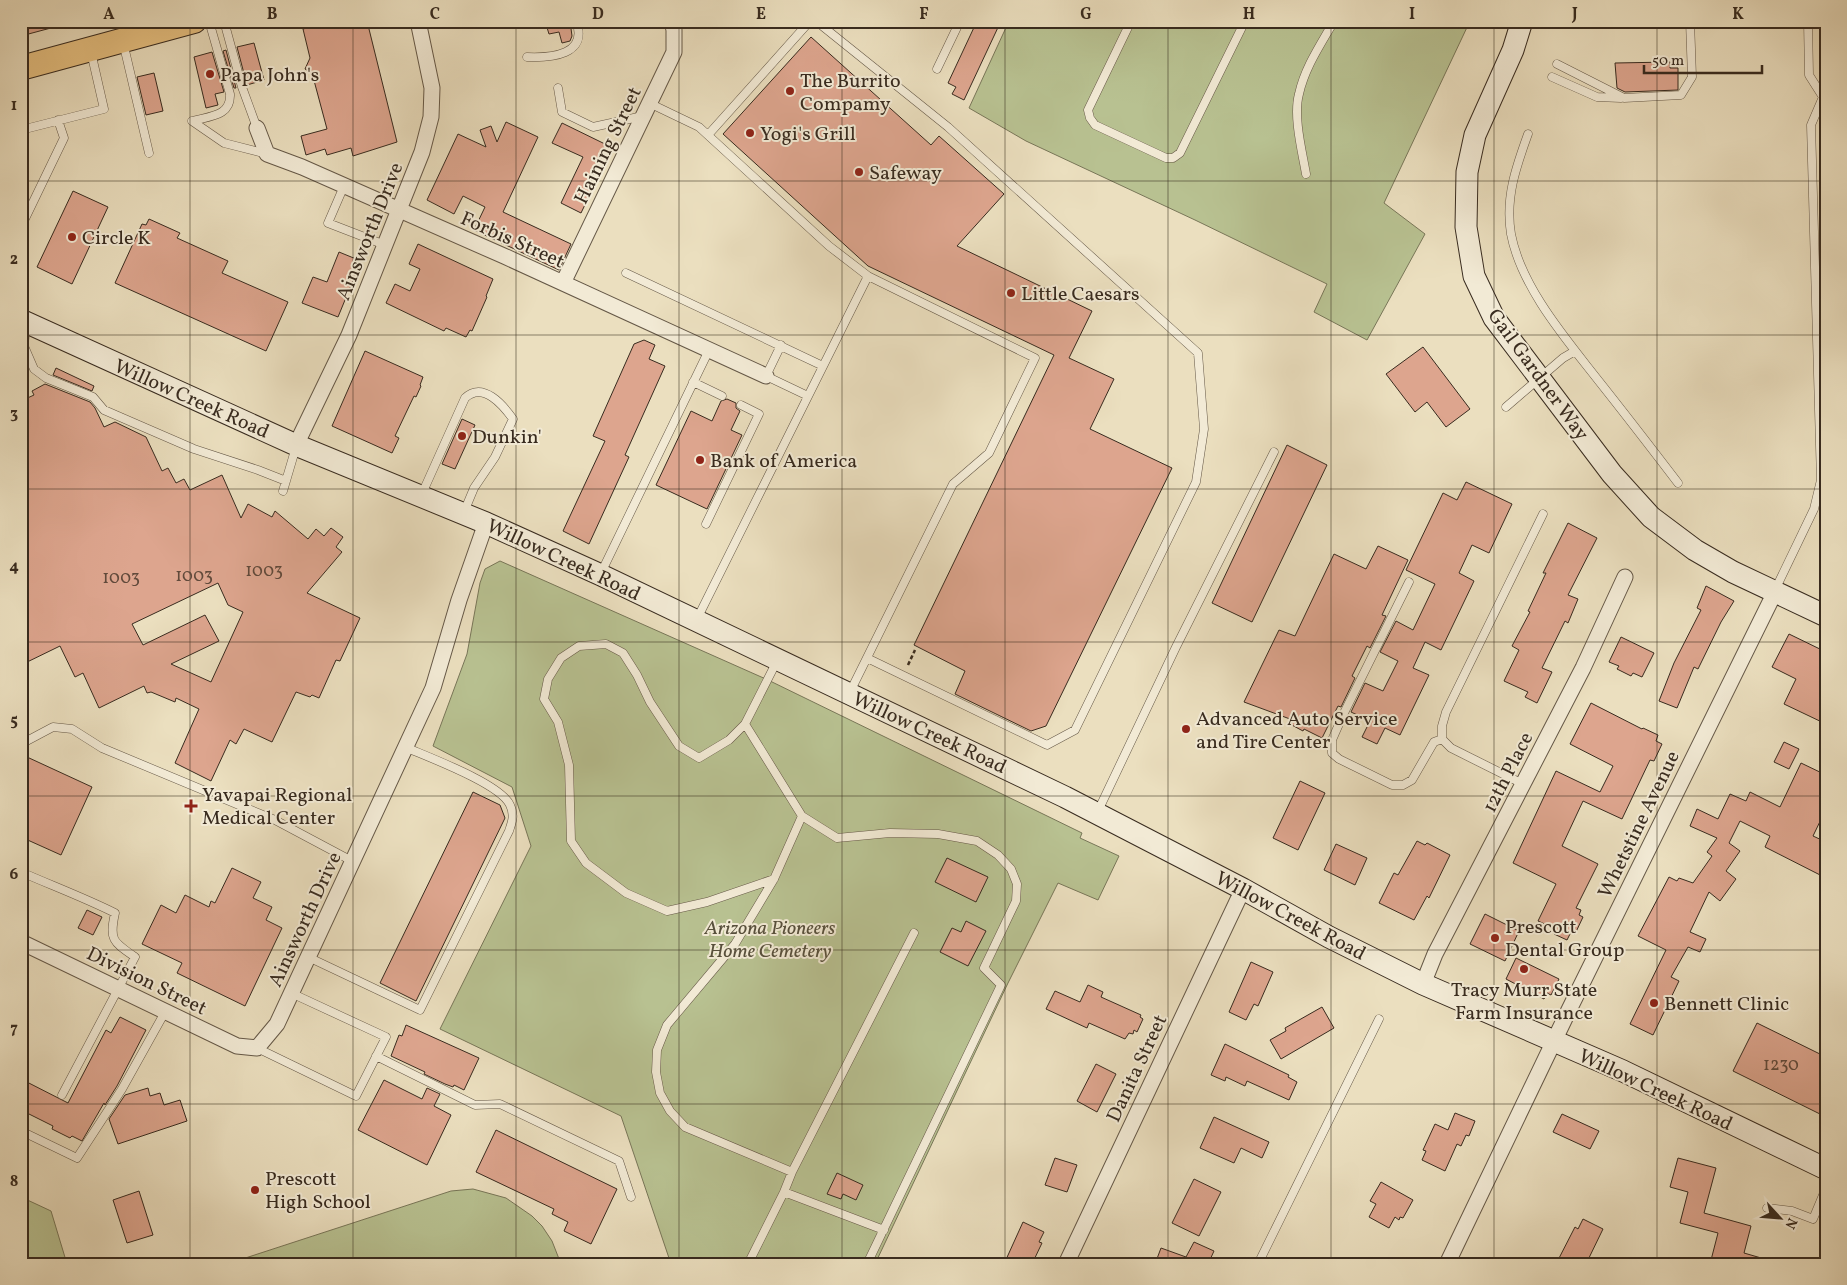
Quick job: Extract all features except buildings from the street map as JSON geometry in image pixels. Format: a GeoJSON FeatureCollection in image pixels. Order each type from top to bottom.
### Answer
{"type":"FeatureCollection","features":[{"type":"Feature","properties":{"kind":"main road"},"geometry":{"type":"LineString","coordinates":[[21,68],[194,21]]}},
{"type":"Feature","properties":{"kind":"main road","name":"Gail Gardner Way"},"geometry":{"type":"LineString","coordinates":[[1522,21],[1513,50],[1475,135],[1466,172],[1466,227],[1474,276],[1494,318],[1612,474],[1651,517],[1695,550],[1733,572],[1826,616]]}},
{"type":"Feature","properties":{"kind":"main road","name":"Willow Creek Road"},"geometry":{"type":"LineString","coordinates":[[24,322],[296,445],[486,523],[697,620],[1098,813],[1243,889],[1329,938],[1423,984],[1622,1071],[1826,1169]]}},
{"type":"Feature","properties":{"kind":"street","name":"Ainsworth Drive"},"geometry":{"type":"LineString","coordinates":[[296,445],[349,335],[422,152],[431,117],[432,88],[418,21]]}},
{"type":"Feature","properties":{"kind":"street","name":"Haining Street"},"geometry":{"type":"LineString","coordinates":[[563,283],[674,52],[672,21]]}},
{"type":"Feature","properties":{"kind":"street"},"geometry":{"type":"LineString","coordinates":[[257,128],[267,154]]}},
{"type":"Feature","properties":{"kind":"street","name":"Forbis Street"},"geometry":{"type":"LineString","coordinates":[[267,154],[399,210],[766,376]]}},
{"type":"Feature","properties":{"kind":"street","name":"Ainsworth Drive"},"geometry":{"type":"LineString","coordinates":[[257,1048],[277,1024],[433,688],[459,600],[486,523]]}},
{"type":"Feature","properties":{"kind":"street","name":"12th Place"},"geometry":{"type":"LineString","coordinates":[[1423,984],[1436,954],[1583,668],[1624,577]]}},
{"type":"Feature","properties":{"kind":"street","name":"Whetstine Avenue"},"geometry":{"type":"LineString","coordinates":[[1447,1264],[1553,1042],[1775,592]]}},
{"type":"Feature","properties":{"kind":"street","name":"Danita Street"},"geometry":{"type":"LineString","coordinates":[[1066,1264],[1243,889]]}},
{"type":"Feature","properties":{"kind":"street","name":"Division Street"},"geometry":{"type":"LineString","coordinates":[[24,948],[119,989],[237,1046],[257,1048]]}},
{"type":"Feature","properties":{"kind":"lane"},"geometry":{"type":"LineString","coordinates":[[209,21],[230,94],[231,104],[226,111],[192,121],[224,143],[267,154]]}},
{"type":"Feature","properties":{"kind":"lane"},"geometry":{"type":"LineString","coordinates":[[224,21],[242,87],[257,128]]}},
{"type":"Feature","properties":{"kind":"lane"},"geometry":{"type":"LineString","coordinates":[[527,57],[543,57],[573,49],[578,42],[580,32],[576,21]]}},
{"type":"Feature","properties":{"kind":"lane"},"geometry":{"type":"LineString","coordinates":[[615,21],[633,24],[648,22]]}},
{"type":"Feature","properties":{"kind":"lane"},"geometry":{"type":"LineString","coordinates":[[708,135],[810,21]]}},
{"type":"Feature","properties":{"kind":"lane"},"geometry":{"type":"LineString","coordinates":[[816,21],[948,127],[1198,353],[1204,429],[1196,482],[1074,730],[1047,745],[867,658]]}},
{"type":"Feature","properties":{"kind":"lane"},"geometry":{"type":"LineString","coordinates":[[937,69],[960,21]]}},
{"type":"Feature","properties":{"kind":"lane"},"geometry":{"type":"LineString","coordinates":[[1130,21],[1088,110],[1090,118],[1095,125],[1166,158],[1173,158],[1180,153],[1245,21]]}},
{"type":"Feature","properties":{"kind":"lane"},"geometry":{"type":"LineString","coordinates":[[1306,174],[1298,130],[1298,95],[1309,64],[1334,21]]}},
{"type":"Feature","properties":{"kind":"lane"},"geometry":{"type":"LineString","coordinates":[[1552,77],[1597,96],[1624,98],[1681,94],[1692,77],[1690,21]]}},
{"type":"Feature","properties":{"kind":"lane"},"geometry":{"type":"LineString","coordinates":[[1775,592],[1814,509],[1821,480],[1811,125],[1824,97],[1809,75],[1808,21]]}},
{"type":"Feature","properties":{"kind":"lane"},"geometry":{"type":"LineString","coordinates":[[122,40],[149,154]]}},
{"type":"Feature","properties":{"kind":"lane"},"geometry":{"type":"LineString","coordinates":[[21,130],[104,109],[90,48]]}},
{"type":"Feature","properties":{"kind":"lane"},"geometry":{"type":"LineString","coordinates":[[1558,64],[1624,98]]}},
{"type":"Feature","properties":{"kind":"lane"},"geometry":{"type":"LineString","coordinates":[[558,88],[562,112],[592,127],[646,110],[699,127],[829,246],[868,276],[1035,358],[988,453],[953,484],[849,694]]}},
{"type":"Feature","properties":{"kind":"lane"},"geometry":{"type":"LineString","coordinates":[[21,227],[64,138],[58,120]]}},
{"type":"Feature","properties":{"kind":"lane"},"geometry":{"type":"LineString","coordinates":[[1528,134],[1514,172],[1510,204],[1511,233],[1517,256],[1528,283],[1575,351],[1678,483]]}},
{"type":"Feature","properties":{"kind":"lane"},"geometry":{"type":"LineString","coordinates":[[344,186],[328,224],[385,245]]}},
{"type":"Feature","properties":{"kind":"lane"},"geometry":{"type":"LineString","coordinates":[[626,273],[823,366]]}},
{"type":"Feature","properties":{"kind":"lane"},"geometry":{"type":"LineString","coordinates":[[697,620],[868,276]]}},
{"type":"Feature","properties":{"kind":"lane"},"geometry":{"type":"LineString","coordinates":[[24,322],[24,346],[34,369],[46,378],[93,397],[104,410],[194,449],[286,481]]}},
{"type":"Feature","properties":{"kind":"lane"},"geometry":{"type":"LineString","coordinates":[[781,345],[766,376],[808,396]]}},
{"type":"Feature","properties":{"kind":"lane"},"geometry":{"type":"LineString","coordinates":[[601,575],[709,350]]}},
{"type":"Feature","properties":{"kind":"lane"},"geometry":{"type":"LineString","coordinates":[[1506,407],[1563,358],[1575,351]]}},
{"type":"Feature","properties":{"kind":"lane"},"geometry":{"type":"LineString","coordinates":[[693,382],[722,396]]}},
{"type":"Feature","properties":{"kind":"lane"},"geometry":{"type":"LineString","coordinates":[[421,496],[465,398],[469,394],[481,392],[502,403],[513,418],[495,457],[474,488],[463,514]]}},
{"type":"Feature","properties":{"kind":"lane"},"geometry":{"type":"LineString","coordinates":[[706,524],[759,414],[741,405]]}},
{"type":"Feature","properties":{"kind":"lane"},"geometry":{"type":"LineString","coordinates":[[283,491],[296,445]]}},
{"type":"Feature","properties":{"kind":"lane"},"geometry":{"type":"LineString","coordinates":[[1098,813],[1176,647],[1274,452]]}},
{"type":"Feature","properties":{"kind":"lane"},"geometry":{"type":"LineString","coordinates":[[1523,784],[1451,748],[1442,739],[1442,726],[1446,712],[1542,514]]}},
{"type":"Feature","properties":{"kind":"lane"},"geometry":{"type":"LineString","coordinates":[[1408,582],[1343,715],[1332,740],[1332,753],[1339,760],[1392,785],[1403,785],[1412,780],[1434,742],[1442,739]]}},
{"type":"Feature","properties":{"kind":"lane"},"geometry":{"type":"LineString","coordinates":[[774,879],[707,902],[667,912],[626,893],[586,863],[571,842],[570,765],[558,722],[544,699],[548,679],[561,658],[578,646],[606,644],[623,653],[637,675],[650,702],[679,746],[699,758],[730,740],[745,724],[778,659]]}},
{"type":"Feature","properties":{"kind":"lane"},"geometry":{"type":"LineString","coordinates":[[745,724],[802,816],[837,838],[890,833],[938,834],[977,841],[998,855],[1011,869],[1017,884],[1016,900],[984,968],[1001,985],[867,1264]]}},
{"type":"Feature","properties":{"kind":"lane"},"geometry":{"type":"LineString","coordinates":[[21,744],[53,727],[72,729],[102,748],[275,820],[352,862]]}},
{"type":"Feature","properties":{"kind":"lane"},"geometry":{"type":"LineString","coordinates":[[308,957],[420,1010],[503,844],[513,816],[510,804],[499,791],[405,747]]}},
{"type":"Feature","properties":{"kind":"lane"},"geometry":{"type":"LineString","coordinates":[[792,1172],[685,1127],[670,1111],[660,1093],[656,1072],[656,1050],[667,1025],[735,944],[774,879],[802,816]]}},
{"type":"Feature","properties":{"kind":"lane"},"geometry":{"type":"LineString","coordinates":[[21,872],[65,892],[81,896],[116,913],[111,930],[114,938],[118,945],[135,957],[62,1095]]}},
{"type":"Feature","properties":{"kind":"lane"},"geometry":{"type":"LineString","coordinates":[[748,1264],[792,1172],[914,933]]}},
{"type":"Feature","properties":{"kind":"lane"},"geometry":{"type":"LineString","coordinates":[[257,1048],[356,1096],[386,1037],[291,993]]}},
{"type":"Feature","properties":{"kind":"lane"},"geometry":{"type":"LineString","coordinates":[[21,1130],[77,1158],[122,1089],[165,1012]]}},
{"type":"Feature","properties":{"kind":"lane"},"geometry":{"type":"LineString","coordinates":[[1258,1264],[1379,1019]]}},
{"type":"Feature","properties":{"kind":"lane"},"geometry":{"type":"LineString","coordinates":[[376,1056],[475,1105],[500,1104],[619,1161],[630,1197]]}},
{"type":"Feature","properties":{"kind":"lane"},"geometry":{"type":"LineString","coordinates":[[1767,1208],[1792,1211],[1813,1219],[1826,1188]]}},
{"type":"Feature","properties":{"kind":"lane"},"geometry":{"type":"LineString","coordinates":[[784,1192],[884,1230]]}},
{"type":"Feature","properties":{"kind":"green space"},"geometry":{"type":"Polygon","coordinates":[[[1009,21],[1470,21],[1384,203],[1425,234],[1367,340],[1314,312],[1327,284],[1026,141],[969,108],[1009,21]]]}},
{"type":"Feature","properties":{"kind":"green space","name":"Arizona Pioneers Home Cemetery"},"geometry":{"type":"Polygon","coordinates":[[[500,561],[768,680],[1082,833],[1080,838],[1119,856],[1098,900],[1058,883],[1008,983],[875,1264],[671,1264],[621,1116],[440,1029],[531,846],[512,787],[433,746],[467,654],[480,583],[485,569],[500,561]]]}},
{"type":"Feature","properties":{"kind":"green space"},"geometry":{"type":"Polygon","coordinates":[[[473,1189],[506,1198],[532,1216],[542,1226],[552,1241],[561,1264],[227,1264],[451,1191],[473,1189]]]}},
{"type":"Feature","properties":{"kind":"green space"},"geometry":{"type":"Polygon","coordinates":[[[21,1197],[51,1211],[67,1264],[21,1264],[21,1197]]]}},
{"type":"Feature","properties":{"kind":"place","name":"Papa John's"},"geometry":{"type":"Point","coordinates":[210,74]}},
{"type":"Feature","properties":{"kind":"place","name":"The Burrito Compamy"},"geometry":{"type":"Point","coordinates":[790,91]}},
{"type":"Feature","properties":{"kind":"place","name":"Yogi's Grill"},"geometry":{"type":"Point","coordinates":[750,133]}},
{"type":"Feature","properties":{"kind":"place","name":"Safeway"},"geometry":{"type":"Point","coordinates":[859,172]}},
{"type":"Feature","properties":{"kind":"place","name":"Circle K"},"geometry":{"type":"Point","coordinates":[72,237]}},
{"type":"Feature","properties":{"kind":"place","name":"Little Caesars"},"geometry":{"type":"Point","coordinates":[1011,293]}},
{"type":"Feature","properties":{"kind":"place","name":"Dunkin'"},"geometry":{"type":"Point","coordinates":[462,436]}},
{"type":"Feature","properties":{"kind":"place","name":"Bank of America"},"geometry":{"type":"Point","coordinates":[700,460]}},
{"type":"Feature","properties":{"kind":"place","name":"Advanced Auto Service and Tire Center"},"geometry":{"type":"Point","coordinates":[1186,729]}},
{"type":"Feature","properties":{"kind":"place","name":"Yavapai Regional Medical Center"},"geometry":{"type":"Point","coordinates":[191,806]}},
{"type":"Feature","properties":{"kind":"place","name":"Prescott Dental Group"},"geometry":{"type":"Point","coordinates":[1495,938]}},
{"type":"Feature","properties":{"kind":"place","name":"Tracy Murr State Farm Insurance"},"geometry":{"type":"Point","coordinates":[1524,969]}},
{"type":"Feature","properties":{"kind":"place","name":"Bennett Clinic"},"geometry":{"type":"Point","coordinates":[1654,1003]}},
{"type":"Feature","properties":{"kind":"place","name":"Prescott High School"},"geometry":{"type":"Point","coordinates":[255,1190]}}]}
